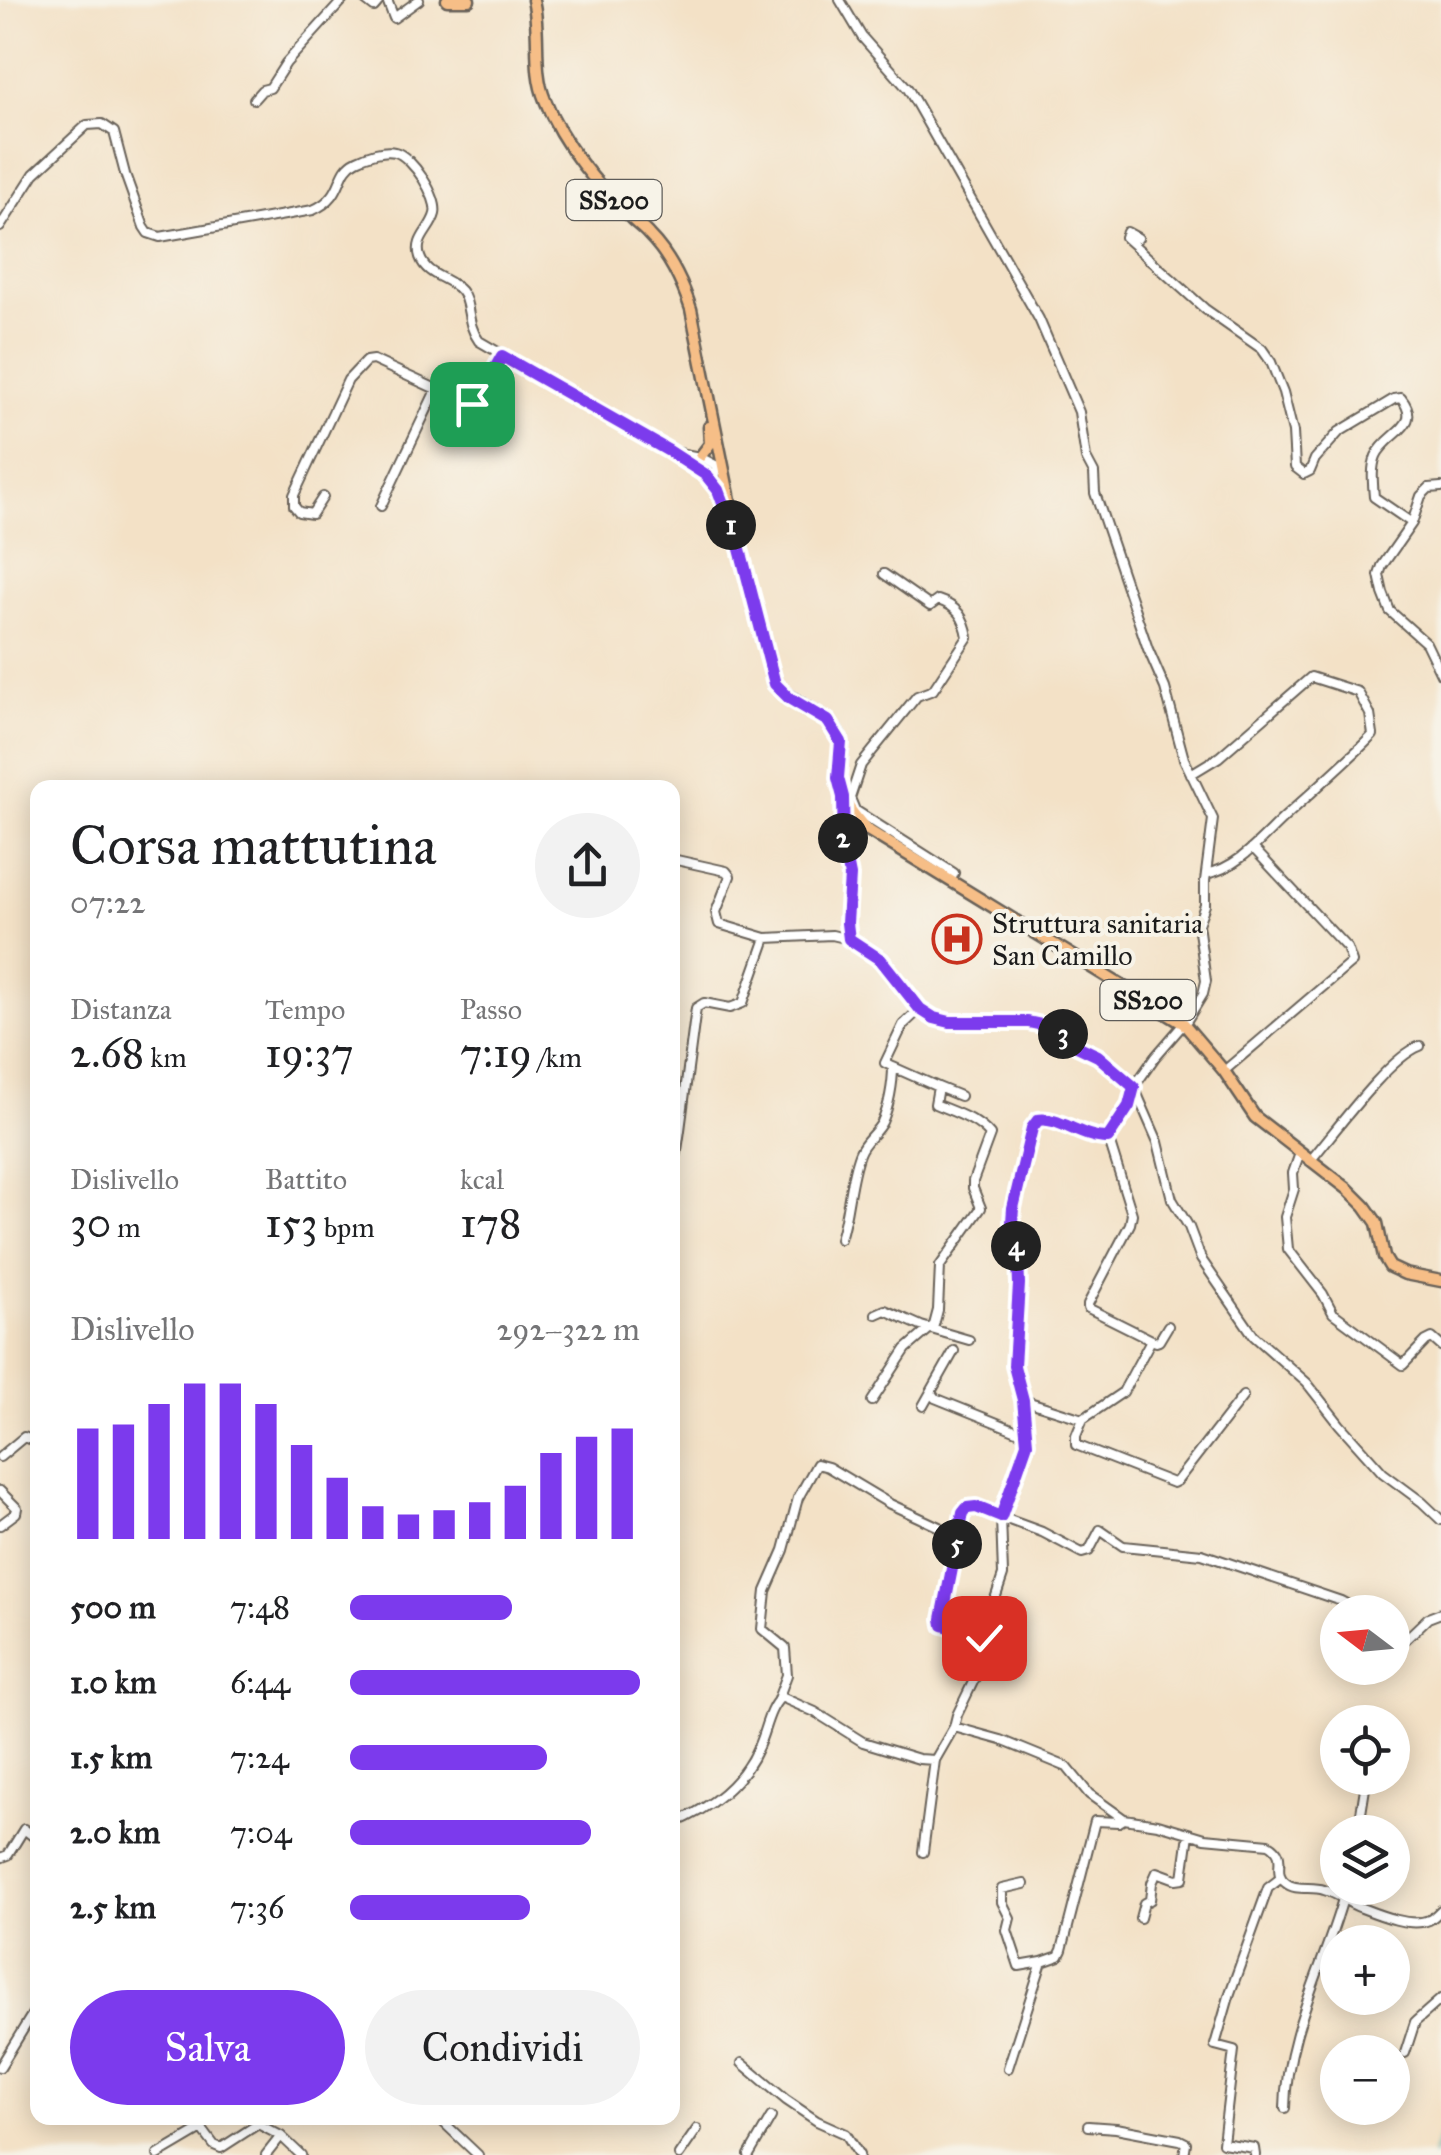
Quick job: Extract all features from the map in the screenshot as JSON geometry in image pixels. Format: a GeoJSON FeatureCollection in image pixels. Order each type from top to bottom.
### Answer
{"type":"FeatureCollection","features":[{"type":"Feature","properties":{"kind":"main road"},"geometry":{"type":"LineString","coordinates":[[447,0],[468,0]]}},
{"type":"Feature","properties":{"kind":"main road","name":"SS200"},"geometry":{"type":"LineString","coordinates":[[533,0],[542,96],[554,121],[578,160],[651,236],[676,271],[691,309],[740,549],[775,684],[789,698],[828,721],[838,733],[838,778],[851,812],[866,830],[1179,1020],[1224,1071],[1255,1116],[1366,1206],[1377,1223],[1390,1267],[1441,1281]]}},
{"type":"Feature","properties":{"kind":"main road"},"geometry":{"type":"LineString","coordinates":[[700,457],[710,444],[708,396]]}},
{"type":"Feature","properties":{"kind":"main road"},"geometry":{"type":"LineString","coordinates":[[706,475],[718,490],[740,549]]}},
{"type":"Feature","properties":{"kind":"street"},"geometry":{"type":"LineString","coordinates":[[254,99],[270,88],[286,62],[343,0]]}},
{"type":"Feature","properties":{"kind":"street"},"geometry":{"type":"LineString","coordinates":[[364,0],[374,7],[383,0],[394,18],[418,0]]}},
{"type":"Feature","properties":{"kind":"street"},"geometry":{"type":"LineString","coordinates":[[840,0],[862,37],[908,89],[1040,322],[1079,412],[1086,458],[1094,472],[1095,494],[1165,688],[1184,758],[1213,819],[1205,905],[1198,924],[1206,981],[1190,1022],[1194,1035]]}},
{"type":"Feature","properties":{"kind":"street"},"geometry":{"type":"LineString","coordinates":[[0,228],[34,174],[87,125],[102,124],[114,132],[144,227],[160,237],[313,210],[334,196],[353,162],[386,151],[395,152],[420,175],[434,201],[435,215],[419,244],[420,258],[435,276],[460,289],[466,300],[469,326],[486,348],[706,475],[724,469]]}},
{"type":"Feature","properties":{"kind":"street"},"geometry":{"type":"LineString","coordinates":[[1138,238],[1126,234],[1205,309],[1262,349],[1271,362],[1294,432],[1295,467],[1299,472],[1310,471],[1315,459],[1339,432],[1401,398],[1408,406],[1409,419],[1386,440],[1374,460],[1374,497],[1412,523]]}},
{"type":"Feature","properties":{"kind":"street"},"geometry":{"type":"LineString","coordinates":[[323,497],[312,514],[296,509],[294,495],[354,372],[366,361],[373,360],[475,404],[502,356]]}},
{"type":"Feature","properties":{"kind":"street"},"geometry":{"type":"LineString","coordinates":[[380,506],[437,388]]}},
{"type":"Feature","properties":{"kind":"street"},"geometry":{"type":"LineString","coordinates":[[669,451],[700,457],[724,469]]}},
{"type":"Feature","properties":{"kind":"street"},"geometry":{"type":"LineString","coordinates":[[1441,487],[1430,488],[1421,496],[1412,523],[1382,566],[1380,575],[1390,611],[1426,644],[1441,674]]}},
{"type":"Feature","properties":{"kind":"street"},"geometry":{"type":"LineString","coordinates":[[884,574],[930,606],[938,600],[948,603],[966,619],[968,636],[934,690],[917,696],[861,766],[850,798],[856,810],[954,873],[951,880]]}},
{"type":"Feature","properties":{"kind":"street"},"geometry":{"type":"LineString","coordinates":[[1191,774],[1220,757],[1312,676],[1358,692],[1370,714],[1373,735],[1254,849],[1206,874]]}},
{"type":"Feature","properties":{"kind":"street"},"geometry":{"type":"LineString","coordinates":[[843,797],[844,846],[850,876],[849,939]]}},
{"type":"Feature","properties":{"kind":"street"},"geometry":{"type":"LineString","coordinates":[[1224,1071],[1352,962],[1346,948],[1254,849]]}},
{"type":"Feature","properties":{"kind":"street"},"geometry":{"type":"LineString","coordinates":[[680,861],[726,871],[730,876],[716,912],[719,924],[766,938],[832,935],[849,939],[881,960],[920,1009],[934,1018],[950,1022],[1028,1022],[1056,1028],[1077,1046],[1098,1056],[1134,1087],[1158,1142],[1172,1199],[1189,1227],[1201,1259],[1254,1336],[1307,1383],[1383,1473],[1441,1520]]}},
{"type":"Feature","properties":{"kind":"street"},"geometry":{"type":"LineString","coordinates":[[680,1130],[696,1008],[704,1002],[730,1008],[743,1002],[766,938]]}},
{"type":"Feature","properties":{"kind":"street"},"geometry":{"type":"LineString","coordinates":[[920,1009],[903,1024],[885,1063],[960,1096]]}},
{"type":"Feature","properties":{"kind":"street"},"geometry":{"type":"LineString","coordinates":[[1108,1138],[1129,1106],[1134,1087],[1179,1020],[1194,1011]]}},
{"type":"Feature","properties":{"kind":"street"},"geometry":{"type":"LineString","coordinates":[[1310,1161],[1388,1069],[1420,1046]]}},
{"type":"Feature","properties":{"kind":"street"},"geometry":{"type":"LineString","coordinates":[[840,1239],[861,1148],[881,1124],[893,1067]]}},
{"type":"Feature","properties":{"kind":"street"},"geometry":{"type":"LineString","coordinates":[[872,1400],[906,1349],[934,1325],[940,1266],[980,1208],[972,1188],[990,1135],[976,1122],[936,1104],[938,1087]]}},
{"type":"Feature","properties":{"kind":"street"},"geometry":{"type":"LineString","coordinates":[[969,1612],[992,1619],[1003,1575],[1001,1517],[1027,1443],[1023,1400],[1014,1366],[1019,1284],[1012,1222],[1032,1128],[1038,1120],[1046,1118],[1070,1129],[1108,1138]]}},
{"type":"Feature","properties":{"kind":"street"},"geometry":{"type":"LineString","coordinates":[[1108,1138],[1132,1214],[1088,1308],[1156,1342],[1168,1326]]}},
{"type":"Feature","properties":{"kind":"street"},"geometry":{"type":"LineString","coordinates":[[1300,1152],[1286,1218],[1287,1245],[1333,1312],[1403,1365],[1426,1341],[1432,1338],[1441,1346]]}},
{"type":"Feature","properties":{"kind":"street"},"geometry":{"type":"LineString","coordinates":[[876,1314],[885,1310],[970,1340]]}},
{"type":"Feature","properties":{"kind":"street"},"geometry":{"type":"LineString","coordinates":[[1151,1340],[1123,1392],[1084,1419],[1076,1445],[1173,1483],[1242,1396]]}},
{"type":"Feature","properties":{"kind":"street"},"geometry":{"type":"LineString","coordinates":[[923,1406],[954,1351]]}},
{"type":"Feature","properties":{"kind":"street"},"geometry":{"type":"LineString","coordinates":[[931,1393],[1027,1435]]}},
{"type":"Feature","properties":{"kind":"street"},"geometry":{"type":"LineString","coordinates":[[1023,1400],[1084,1419]]}},
{"type":"Feature","properties":{"kind":"street"},"geometry":{"type":"LineString","coordinates":[[0,1457],[24,1437],[30,1440]]}},
{"type":"Feature","properties":{"kind":"street"},"geometry":{"type":"LineString","coordinates":[[680,1821],[731,1788],[755,1754],[778,1699],[786,1675],[786,1648],[762,1629],[766,1590],[784,1550],[798,1498],[816,1464],[950,1532],[959,1527]]}},
{"type":"Feature","properties":{"kind":"street"},"geometry":{"type":"LineString","coordinates":[[0,1491],[18,1508],[0,1525]]}},
{"type":"Feature","properties":{"kind":"street"},"geometry":{"type":"LineString","coordinates":[[923,1852],[935,1760],[954,1728],[989,1644],[984,1638],[943,1625],[959,1527],[967,1508],[976,1507],[1042,1532],[1082,1553],[1089,1551],[1100,1530],[1123,1546],[1202,1554],[1323,1595]]}},
{"type":"Feature","properties":{"kind":"street"},"geometry":{"type":"LineString","coordinates":[[1410,1635],[1428,1618],[1441,1613]]}},
{"type":"Feature","properties":{"kind":"street"},"geometry":{"type":"LineString","coordinates":[[778,1699],[815,1712],[862,1742],[935,1760]]}},
{"type":"Feature","properties":{"kind":"street"},"geometry":{"type":"LineString","coordinates":[[954,1728],[1001,1740],[1067,1767],[1089,1794],[1124,1819],[1188,1834],[1269,1844],[1277,1848],[1278,1873],[1291,1887],[1320,1888]]}},
{"type":"Feature","properties":{"kind":"street"},"geometry":{"type":"LineString","coordinates":[[1024,1884],[1002,1889],[1002,1902],[1010,1918],[1007,1930],[1018,1966],[1059,1956],[1095,1821],[1124,1819]]}},
{"type":"Feature","properties":{"kind":"street"},"geometry":{"type":"LineString","coordinates":[[0,1858],[8,1855],[24,1829],[30,1834]]}},
{"type":"Feature","properties":{"kind":"street"},"geometry":{"type":"LineString","coordinates":[[1140,1918],[1144,1903],[1150,1900],[1154,1874],[1183,1878],[1188,1834]]}},
{"type":"Feature","properties":{"kind":"street"},"geometry":{"type":"LineString","coordinates":[[1255,2155],[1254,2148],[1223,2143],[1234,2050],[1215,2045],[1268,1888],[1281,1878]]}},
{"type":"Feature","properties":{"kind":"street"},"geometry":{"type":"LineString","coordinates":[[1285,2108],[1285,2082],[1301,2021],[1341,1905]]}},
{"type":"Feature","properties":{"kind":"street"},"geometry":{"type":"LineString","coordinates":[[1356,1905],[1416,1922],[1430,1920],[1441,1910]]}},
{"type":"Feature","properties":{"kind":"street"},"geometry":{"type":"LineString","coordinates":[[1008,2068],[1042,1962]]}},
{"type":"Feature","properties":{"kind":"street"},"geometry":{"type":"LineString","coordinates":[[1410,2038],[1415,2022],[1441,1999]]}},
{"type":"Feature","properties":{"kind":"street"},"geometry":{"type":"LineString","coordinates":[[0,2066],[30,2019]]}},
{"type":"Feature","properties":{"kind":"street"},"geometry":{"type":"LineString","coordinates":[[742,2062],[786,2100],[846,2134],[859,2155]]}},
{"type":"Feature","properties":{"kind":"street"},"geometry":{"type":"LineString","coordinates":[[749,2155],[771,2117]]}},
{"type":"Feature","properties":{"kind":"street"},"geometry":{"type":"LineString","coordinates":[[158,2155],[202,2128],[221,2148],[256,2125]]}},
{"type":"Feature","properties":{"kind":"street"},"geometry":{"type":"LineString","coordinates":[[260,2125],[281,2136],[301,2155]]}},
{"type":"Feature","properties":{"kind":"street"},"geometry":{"type":"LineString","coordinates":[[446,2125],[478,2155]]}},
{"type":"Feature","properties":{"kind":"street"},"geometry":{"type":"LineString","coordinates":[[1088,2126],[1180,2140],[1186,2144],[1184,2155]]}},
{"type":"Feature","properties":{"kind":"street"},"geometry":{"type":"LineString","coordinates":[[679,2155],[697,2129]]}},
{"type":"Feature","properties":{"kind":"street"},"geometry":{"type":"LineString","coordinates":[[266,2155],[281,2136]]}},
{"type":"Feature","properties":{"kind":"waterway"},"geometry":{"type":"LineString","coordinates":[[1433,2155],[1441,2136]]}},
{"type":"Feature","properties":{"kind":"place","name":"Struttura sanitaria San Camillo"},"geometry":{"type":"Point","coordinates":[957,939]}},
{"type":"Feature","properties":{"kind":"route"},"geometry":{"type":"LineString","coordinates":[[472,404],[502,356],[706,475],[718,490],[740,549],[775,684],[789,698],[828,721],[841,742],[838,778],[850,876],[849,939],[881,960],[920,1009],[934,1018],[950,1022],[1028,1022],[1056,1028],[1077,1046],[1098,1056],[1134,1087],[1129,1106],[1108,1138],[1070,1129],[1046,1118],[1038,1120],[1032,1128],[1012,1222],[1019,1284],[1014,1366],[1023,1400],[1027,1443],[1001,1517],[976,1507],[963,1513],[942,1619],[943,1625],[984,1638]]}}]}
